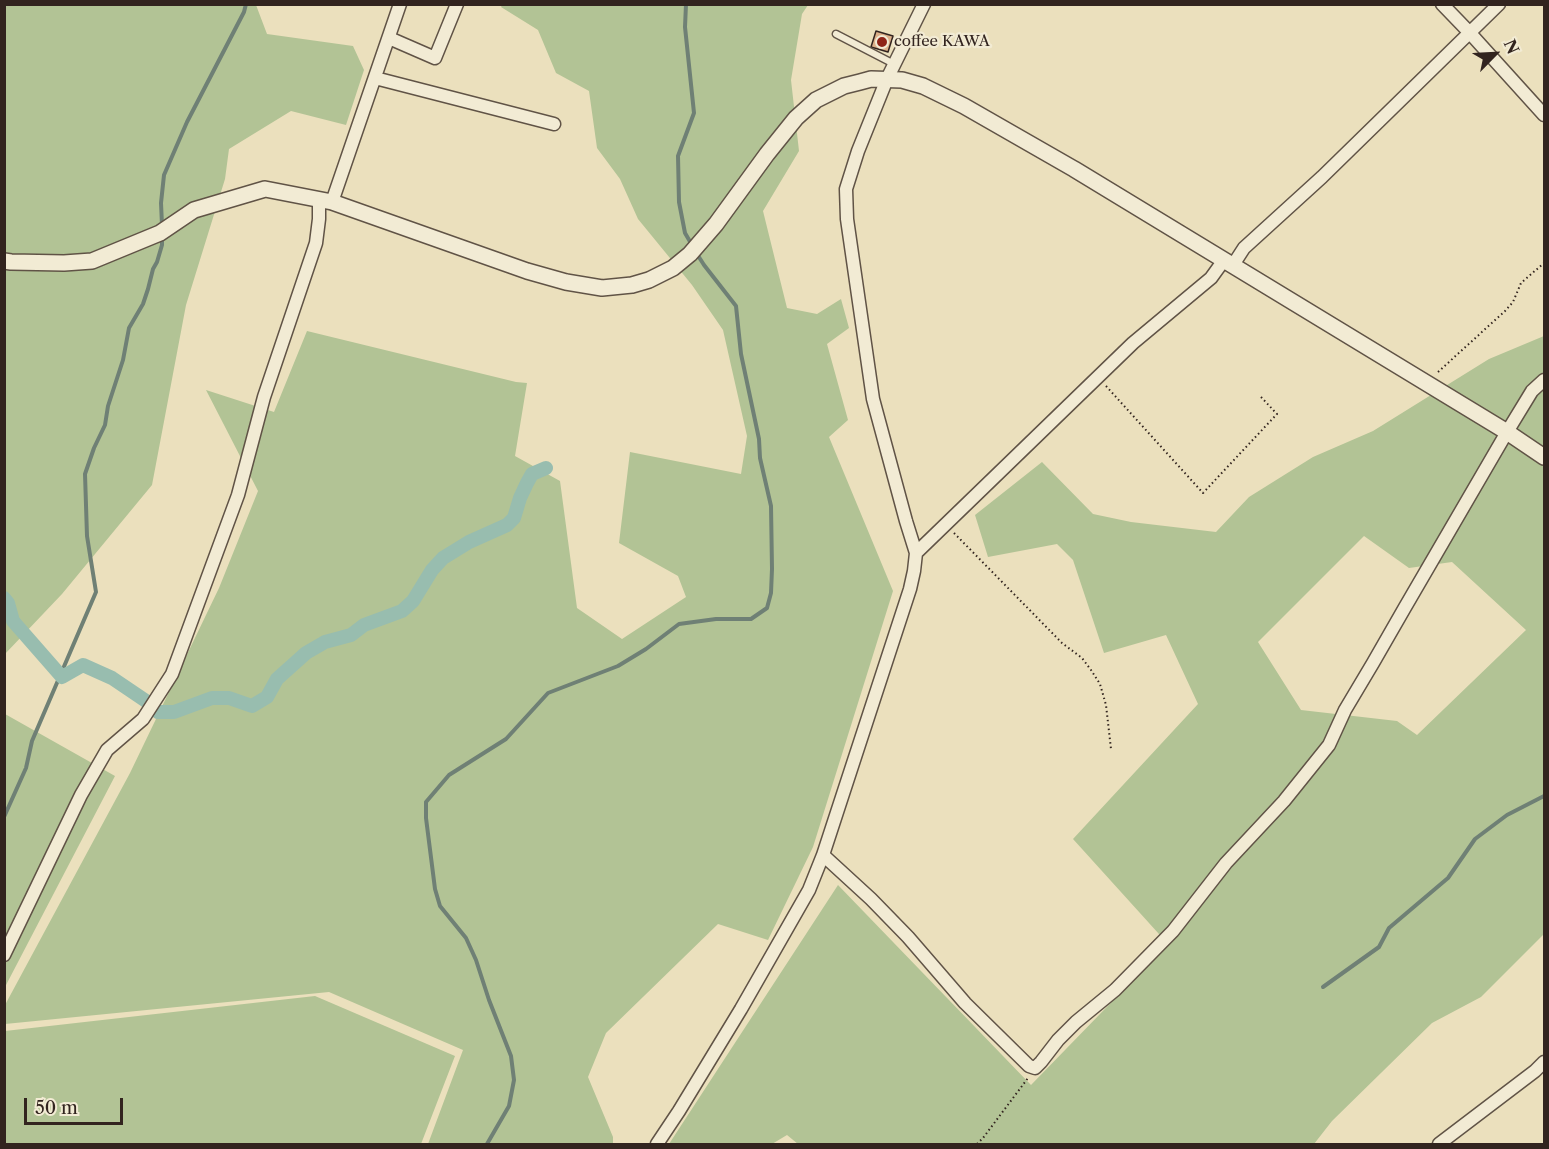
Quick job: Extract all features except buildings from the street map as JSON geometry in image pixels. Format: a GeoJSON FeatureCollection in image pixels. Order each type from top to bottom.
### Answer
{"type":"FeatureCollection","features":[{"type":"Feature","properties":{"kind":"street"},"geometry":{"type":"LineString","coordinates":[[4,955],[81,795],[107,750],[143,719],[172,674],[238,495],[264,397],[316,243],[319,219],[325,200],[375,78],[400,4]]}},
{"type":"Feature","properties":{"kind":"street"},"geometry":{"type":"LineString","coordinates":[[389,38],[435,58],[457,4]]}},
{"type":"Feature","properties":{"kind":"street"},"geometry":{"type":"LineString","coordinates":[[657,1144],[747,1000],[808,890],[823,855],[910,589],[916,553],[873,399],[847,219],[846,189],[858,151],[887,79],[924,4]]}},
{"type":"Feature","properties":{"kind":"street"},"geometry":{"type":"LineString","coordinates":[[1442,4],[1545,115]]}},
{"type":"Feature","properties":{"kind":"street"},"geometry":{"type":"LineString","coordinates":[[916,553],[1133,343],[1229,263],[1330,169],[1499,4]]}},
{"type":"Feature","properties":{"kind":"street"},"geometry":{"type":"LineString","coordinates":[[375,78],[554,124]]}},
{"type":"Feature","properties":{"kind":"street"},"geometry":{"type":"LineString","coordinates":[[4,261],[64,263],[92,261],[160,233],[194,210],[265,189],[325,200],[527,271],[586,286],[602,288],[632,285],[649,280],[673,268],[690,254],[807,106],[844,86],[871,79],[902,80],[923,86],[964,106],[1074,169],[1545,457]]}},
{"type":"Feature","properties":{"kind":"street"},"geometry":{"type":"LineString","coordinates":[[823,855],[908,937],[965,1003],[1029,1066],[1035,1068],[1058,1040],[1115,990],[1173,931],[1226,863],[1284,801],[1329,744],[1345,710],[1507,432],[1532,391],[1545,380]]}},
{"type":"Feature","properties":{"kind":"street"},"geometry":{"type":"LineString","coordinates":[[1439,1144],[1545,1062]]}},
{"type":"Feature","properties":{"kind":"lane"},"geometry":{"type":"LineString","coordinates":[[836,34],[895,65]]}},
{"type":"Feature","properties":{"kind":"path"},"geometry":{"type":"LineString","coordinates":[[1429,384],[1445,365],[1505,311],[1513,302],[1521,283],[1545,263]]}},
{"type":"Feature","properties":{"kind":"path"},"geometry":{"type":"LineString","coordinates":[[1098,378],[1203,493],[1277,414],[1261,397]]}},
{"type":"Feature","properties":{"kind":"path"},"geometry":{"type":"LineString","coordinates":[[947,524],[1062,643],[1082,658],[1091,670],[1100,684],[1106,705],[1111,749]]}},
{"type":"Feature","properties":{"kind":"path"},"geometry":{"type":"LineString","coordinates":[[977,1144],[1035,1068]]}},
{"type":"Feature","properties":{"kind":"green space"},"geometry":{"type":"Polygon","coordinates":[[[5,5],[256,5],[267,34],[353,46],[364,70],[346,125],[291,111],[229,149],[225,179],[186,305],[152,485],[62,594],[5,654],[5,5]]]}},
{"type":"Feature","properties":{"kind":"green space"},"geometry":{"type":"Polygon","coordinates":[[[502,5],[808,5],[802,14],[791,80],[799,151],[763,211],[787,308],[817,314],[841,299],[849,328],[827,344],[848,420],[829,437],[893,591],[813,847],[768,940],[718,924],[606,1033],[588,1077],[613,1137],[613,1144],[428,1144],[463,1050],[329,992],[5,1024],[5,1005],[130,773],[219,588],[258,491],[206,390],[274,412],[307,331],[527,383],[515,456],[560,481],[577,608],[622,639],[686,597],[678,576],[619,543],[630,452],[741,474],[747,436],[723,330],[692,285],[638,219],[620,179],[597,148],[589,91],[556,73],[538,30],[501,7],[502,5]]]}},
{"type":"Feature","properties":{"kind":"green space"},"geometry":{"type":"Polygon","coordinates":[[[1544,336],[1544,934],[1481,997],[1432,1023],[1332,1121],[1314,1144],[798,1144],[787,1135],[772,1144],[669,1144],[838,885],[1031,1085],[1168,944],[1073,839],[1198,704],[1166,635],[1104,653],[1073,560],[1057,544],[988,557],[975,515],[1042,462],[1093,514],[1131,522],[1216,532],[1249,497],[1313,457],[1373,431],[1489,359],[1544,336]],[[1364,536],[1258,642],[1301,710],[1397,721],[1417,735],[1526,630],[1452,562],[1409,568],[1364,536]]]}},
{"type":"Feature","properties":{"kind":"green space"},"geometry":{"type":"Polygon","coordinates":[[[5,714],[115,776],[5,987],[5,714]]]}},
{"type":"Feature","properties":{"kind":"green space"},"geometry":{"type":"Polygon","coordinates":[[[315,996],[455,1056],[421,1144],[5,1144],[5,1031],[315,996]]]}},
{"type":"Feature","properties":{"kind":"waterway"},"geometry":{"type":"LineString","coordinates":[[162,225],[161,203],[164,175],[187,122],[246,4]]}},
{"type":"Feature","properties":{"kind":"waterway"},"geometry":{"type":"LineString","coordinates":[[686,4],[685,27],[694,113],[678,156],[679,202],[685,233],[692,245]]}},
{"type":"Feature","properties":{"kind":"waterway"},"geometry":{"type":"LineString","coordinates":[[4,817],[26,768],[32,741],[96,592],[87,536],[85,474],[105,425],[108,406],[123,360],[129,328],[143,304],[162,245],[162,236]]}},
{"type":"Feature","properties":{"kind":"waterway"},"geometry":{"type":"LineString","coordinates":[[487,1144],[509,1106],[514,1080],[511,1056],[466,938],[440,906],[435,889],[426,802],[449,775],[506,739],[548,693],[618,666],[646,649],[679,624],[716,619],[751,619],[767,608],[771,593],[771,506],[741,354],[736,306],[697,254]]}},
{"type":"Feature","properties":{"kind":"waterway"},"geometry":{"type":"LineString","coordinates":[[4,598],[8,603],[13,621],[62,677],[83,665],[112,678],[158,712],[174,712],[212,698],[229,698],[252,706],[267,697],[277,679],[306,653],[325,642],[351,635],[364,625],[402,611],[413,601],[432,570],[443,558],[469,542],[507,525],[514,518],[520,498],[532,474],[546,468]]}},
{"type":"Feature","properties":{"kind":"waterway"},"geometry":{"type":"LineString","coordinates":[[1323,987],[1379,947],[1389,928],[1448,878],[1475,839],[1507,815],[1544,796]]}},
{"type":"Feature","properties":{"kind":"place","name":"coffee KAWA"},"geometry":{"type":"Point","coordinates":[882,42]}}]}
